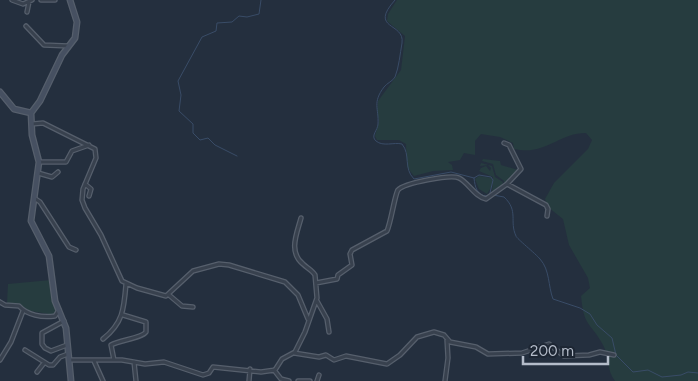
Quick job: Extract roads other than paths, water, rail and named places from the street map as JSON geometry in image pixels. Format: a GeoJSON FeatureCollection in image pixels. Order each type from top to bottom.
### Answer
{"type":"FeatureCollection","features":[{"type":"Feature","properties":{"kind":"street"},"geometry":{"type":"LineString","coordinates":[[12,0],[18,4],[30,1],[28,12]]}},
{"type":"Feature","properties":{"kind":"street"},"geometry":{"type":"LineString","coordinates":[[41,0],[55,0]]}},
{"type":"Feature","properties":{"kind":"street"},"geometry":{"type":"LineString","coordinates":[[70,0],[76,28],[75,38],[62,55],[40,100],[31,113],[31,124],[39,162],[31,225],[49,256],[54,295],[64,321],[71,381]]}},
{"type":"Feature","properties":{"kind":"street"},"geometry":{"type":"LineString","coordinates":[[26,26],[44,45],[69,47]]}},
{"type":"Feature","properties":{"kind":"street"},"geometry":{"type":"LineString","coordinates":[[0,92],[14,109],[31,113]]}},
{"type":"Feature","properties":{"kind":"street"},"geometry":{"type":"LineString","coordinates":[[31,124],[43,123],[94,149],[97,155],[85,184],[82,197],[84,205],[104,241],[117,274],[126,284],[158,296],[169,295],[193,271],[219,264],[229,265],[285,282],[298,295],[308,319]]}},
{"type":"Feature","properties":{"kind":"street"},"geometry":{"type":"LineString","coordinates":[[316,283],[337,279],[338,275],[352,265],[350,254],[352,250],[387,231],[396,204],[397,193],[403,187],[442,176],[454,176],[469,184],[483,199],[493,195],[507,184],[521,168],[509,145],[504,143]]}},
{"type":"Feature","properties":{"kind":"street"},"geometry":{"type":"LineString","coordinates":[[39,162],[66,162],[72,150],[89,145]]}},
{"type":"Feature","properties":{"kind":"street"},"geometry":{"type":"LineString","coordinates":[[38,173],[52,177],[58,172]]}},
{"type":"Feature","properties":{"kind":"street"},"geometry":{"type":"LineString","coordinates":[[85,184],[91,189],[89,196]]}},
{"type":"Feature","properties":{"kind":"street"},"geometry":{"type":"LineString","coordinates":[[507,184],[546,205],[548,209],[547,216]]}},
{"type":"Feature","properties":{"kind":"street"},"geometry":{"type":"LineString","coordinates":[[34,198],[40,202],[69,247],[76,250]]}},
{"type":"Feature","properties":{"kind":"street"},"geometry":{"type":"LineString","coordinates":[[302,218],[294,240],[295,251],[301,263],[313,272],[317,301],[327,319],[329,332]]}},
{"type":"Feature","properties":{"kind":"street"},"geometry":{"type":"LineString","coordinates":[[102,340],[112,331],[123,315],[126,284]]}},
{"type":"Feature","properties":{"kind":"street"},"geometry":{"type":"LineString","coordinates":[[169,295],[182,306],[193,307]]}},
{"type":"Feature","properties":{"kind":"street"},"geometry":{"type":"LineString","coordinates":[[294,353],[317,301]]}},
{"type":"Feature","properties":{"kind":"street"},"geometry":{"type":"LineString","coordinates":[[0,302],[8,306],[19,306],[23,311],[52,317],[59,310]]}},
{"type":"Feature","properties":{"kind":"street"},"geometry":{"type":"LineString","coordinates":[[0,360],[12,342],[23,311]]}},
{"type":"Feature","properties":{"kind":"street"},"geometry":{"type":"LineString","coordinates":[[114,360],[110,345],[128,338],[141,336],[146,332],[145,322],[123,315]]}},
{"type":"Feature","properties":{"kind":"street"},"geometry":{"type":"LineString","coordinates":[[64,321],[42,333],[42,341],[45,348],[51,351],[67,345]]}},
{"type":"Feature","properties":{"kind":"street"},"geometry":{"type":"LineString","coordinates":[[25,350],[44,363],[53,365],[60,357],[94,361],[114,360],[169,363],[203,375],[209,373],[214,367],[250,369],[261,372],[274,370],[282,359],[294,353],[319,356],[324,354],[334,360],[348,356],[363,361],[387,364],[393,361],[422,335],[438,332],[454,343],[476,347],[488,354],[522,353],[550,344],[564,356],[589,355],[600,352],[614,355]]}},
{"type":"Feature","properties":{"kind":"street"},"geometry":{"type":"LineString","coordinates":[[445,381],[448,358],[447,339]]}},
{"type":"Feature","properties":{"kind":"street"},"geometry":{"type":"LineString","coordinates":[[94,361],[103,381]]}},
{"type":"Feature","properties":{"kind":"street"},"geometry":{"type":"LineString","coordinates":[[134,362],[136,381]]}},
{"type":"Feature","properties":{"kind":"street"},"geometry":{"type":"LineString","coordinates":[[37,372],[44,363]]}},
{"type":"Feature","properties":{"kind":"street"},"geometry":{"type":"LineString","coordinates":[[249,381],[250,369]]}},
{"type":"Feature","properties":{"kind":"street"},"geometry":{"type":"LineString","coordinates":[[274,370],[281,379],[289,381]]}},
{"type":"Feature","properties":{"kind":"street"},"geometry":{"type":"LineString","coordinates":[[317,381],[319,374]]}},
{"type":"Feature","properties":{"kind":"street"},"geometry":{"type":"LineString","coordinates":[[298,381],[310,381]]}},
{"type":"Feature","properties":{"kind":"waterway"},"geometry":{"type":"LineString","coordinates":[[237,156],[215,145],[208,138],[200,140],[193,133],[193,124],[179,111],[181,95],[178,81],[202,37],[216,31],[217,23],[232,22],[239,16],[247,17],[259,14],[261,0]]}},
{"type":"Feature","properties":{"kind":"waterway"},"geometry":{"type":"LineString","coordinates":[[395,0],[385,16],[389,25],[401,36],[402,43],[395,77],[384,87],[378,97],[378,126],[374,139],[382,144],[402,144],[405,148],[409,170],[414,179],[451,172],[474,178],[479,193],[487,196]]}},
{"type":"Feature","properties":{"kind":"waterway"},"geometry":{"type":"LineString","coordinates":[[474,178],[479,175],[491,177],[493,180],[490,193]]}},
{"type":"Feature","properties":{"kind":"waterway"},"geometry":{"type":"LineString","coordinates":[[493,195],[504,197],[509,202],[513,212],[513,226],[516,236],[543,263],[553,299],[580,308],[590,314],[597,325],[612,338],[616,355],[633,372],[648,370],[662,377],[681,375],[688,372],[698,373]]}}]}
